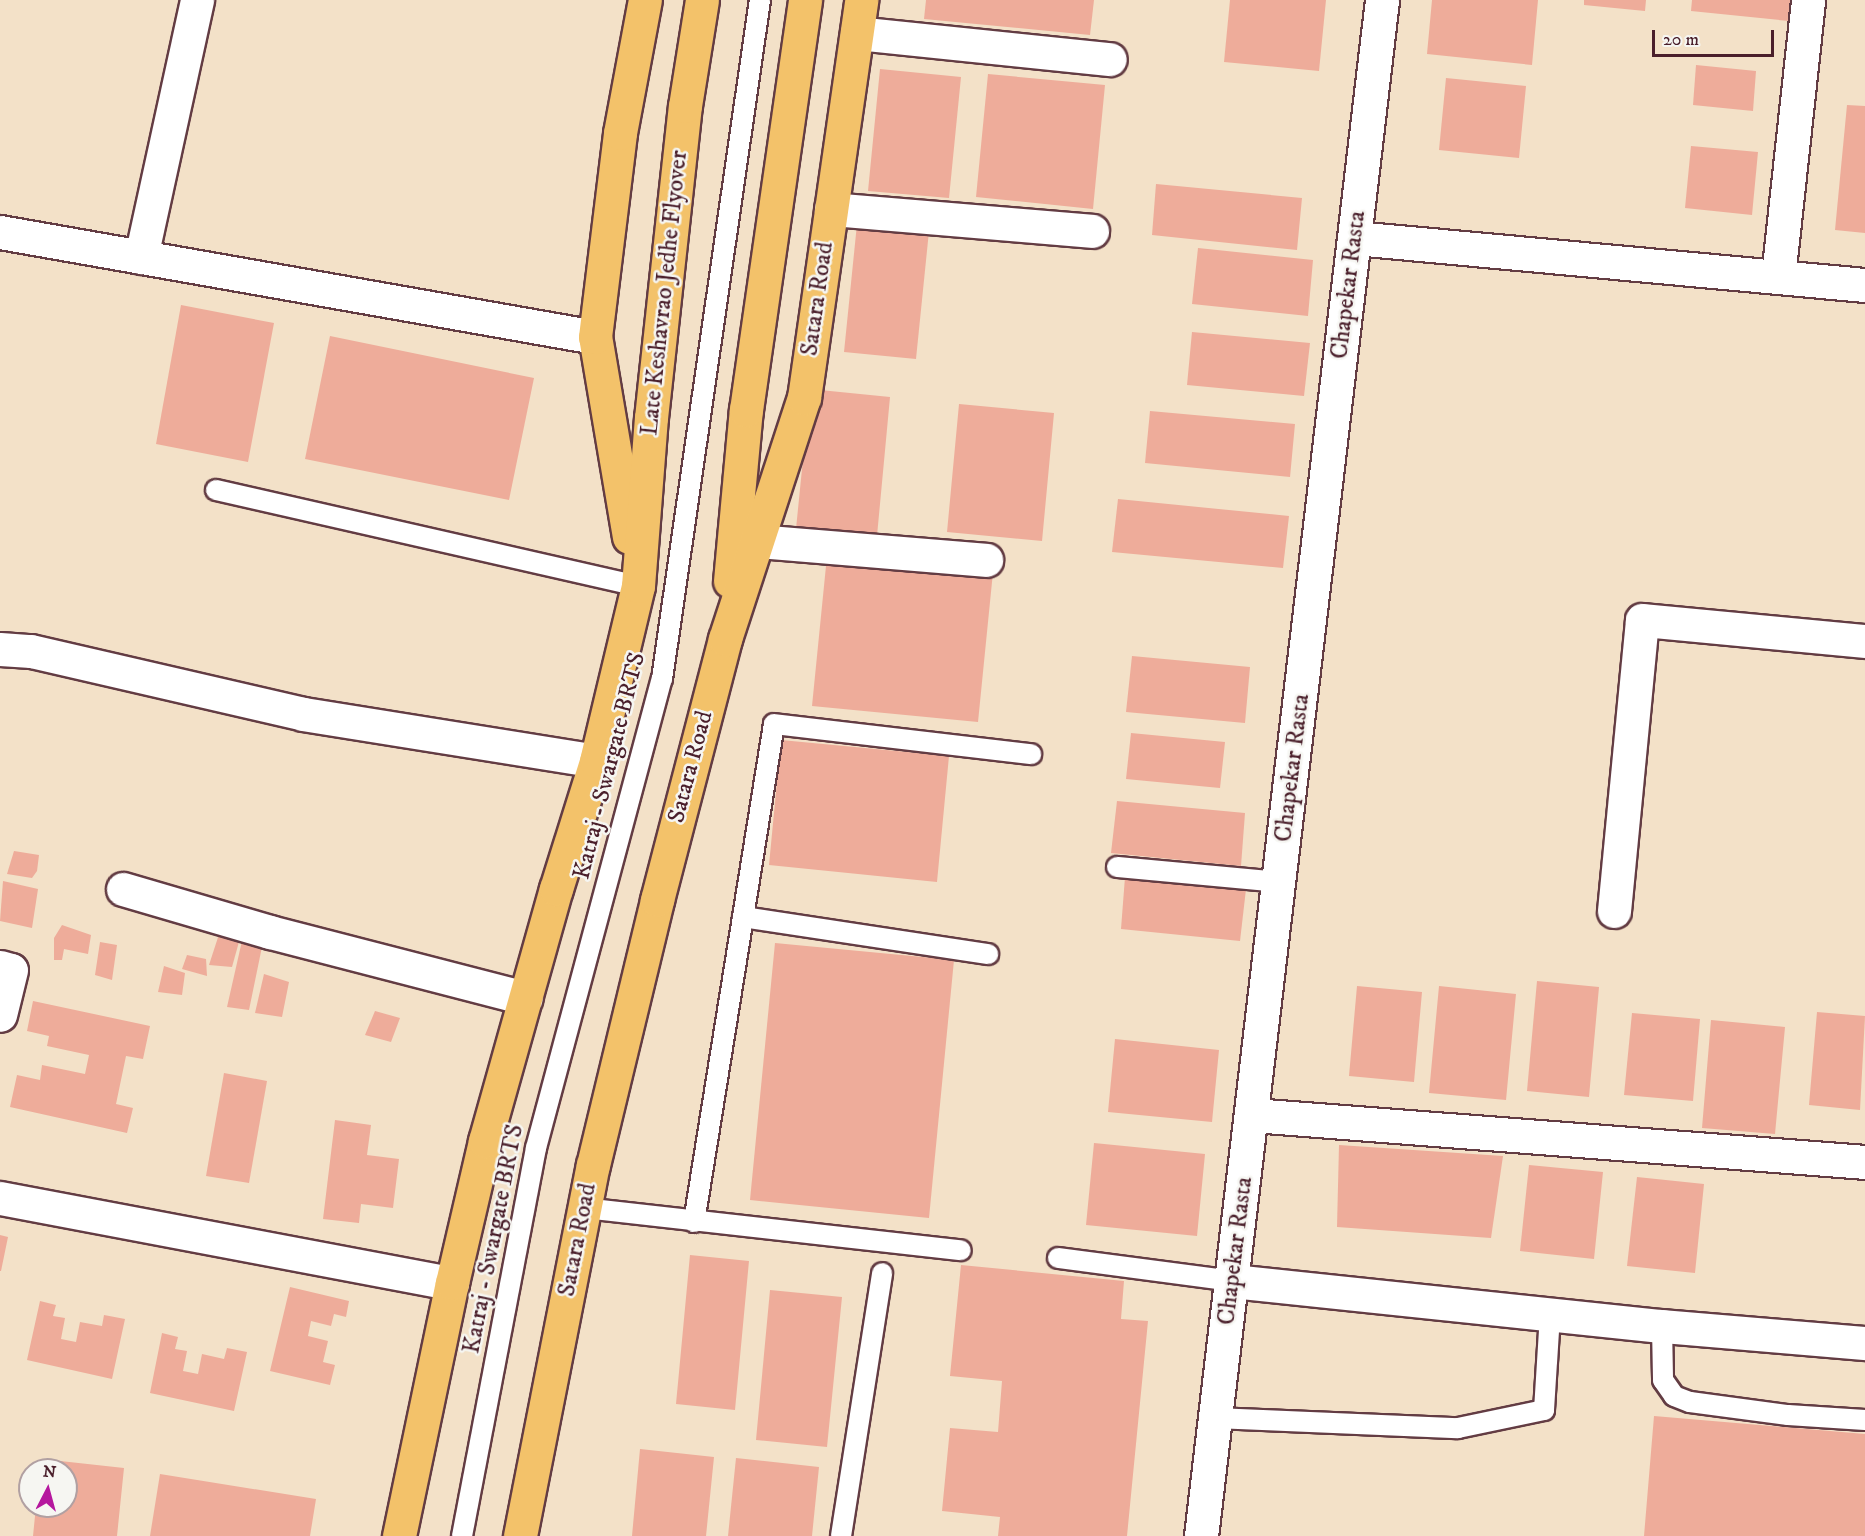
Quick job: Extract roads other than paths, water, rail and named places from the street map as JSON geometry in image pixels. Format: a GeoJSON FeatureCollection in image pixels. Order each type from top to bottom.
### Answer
{"type":"FeatureCollection","features":[{"type":"Feature","properties":{"kind":"highway"},"geometry":{"type":"LineString","coordinates":[[399,1536],[484,1141],[596,761],[638,586],[595,337],[620,133],[645,0]]}},
{"type":"Feature","properties":{"kind":"highway","name":"Late Keshavrao Jedhe Flyover"},"geometry":{"type":"LineString","coordinates":[[638,586],[651,418],[686,106],[702,0]]}},
{"type":"Feature","properties":{"kind":"highway"},"geometry":{"type":"LineString","coordinates":[[725,639],[746,410],[805,0]]}},
{"type":"Feature","properties":{"kind":"highway","name":"Satara Road"},"geometry":{"type":"LineString","coordinates":[[520,1536],[585,1208],[657,900],[725,639],[804,398],[861,0]]}},
{"type":"Feature","properties":{"kind":"street"},"geometry":{"type":"LineString","coordinates":[[141,256],[197,0]]}},
{"type":"Feature","properties":{"kind":"street","name":"Chapekar Rasta"},"geometry":{"type":"LineString","coordinates":[[1201,1536],[1280,882],[1382,0]]}},
{"type":"Feature","properties":{"kind":"street"},"geometry":{"type":"LineString","coordinates":[[1778,277],[1808,0]]}},
{"type":"Feature","properties":{"kind":"street"},"geometry":{"type":"LineString","coordinates":[[857,33],[1110,59]]}},
{"type":"Feature","properties":{"kind":"street"},"geometry":{"type":"LineString","coordinates":[[831,209],[1092,231]]}},
{"type":"Feature","properties":{"kind":"street"},"geometry":{"type":"LineString","coordinates":[[0,232],[595,337]]}},
{"type":"Feature","properties":{"kind":"street"},"geometry":{"type":"LineString","coordinates":[[1355,238],[1865,285]]}},
{"type":"Feature","properties":{"kind":"street"},"geometry":{"type":"LineString","coordinates":[[757,541],[986,560]]}},
{"type":"Feature","properties":{"kind":"street"},"geometry":{"type":"LineString","coordinates":[[1614,911],[1642,620],[1865,640]]}},
{"type":"Feature","properties":{"kind":"street"},"geometry":{"type":"LineString","coordinates":[[0,649],[31,651],[303,714],[596,761]]}},
{"type":"Feature","properties":{"kind":"street"},"geometry":{"type":"LineString","coordinates":[[123,889],[259,929],[526,998]]}},
{"type":"Feature","properties":{"kind":"street"},"geometry":{"type":"LineString","coordinates":[[0,967],[10,970],[0,1015]]}},
{"type":"Feature","properties":{"kind":"street"},"geometry":{"type":"LineString","coordinates":[[1252,1115],[1865,1162]]}},
{"type":"Feature","properties":{"kind":"street"},"geometry":{"type":"LineString","coordinates":[[0,1198],[452,1284]]}},
{"type":"Feature","properties":{"kind":"street"},"geometry":{"type":"LineString","coordinates":[[1232,1281],[1662,1326],[1865,1343]]}},
{"type":"Feature","properties":{"kind":"lane","name":"Katraj - Swargate BRTS"},"geometry":{"type":"LineString","coordinates":[[462,1536],[536,1148],[662,679],[760,0]]}},
{"type":"Feature","properties":{"kind":"lane"},"geometry":{"type":"LineString","coordinates":[[216,490],[638,586]]}},
{"type":"Feature","properties":{"kind":"lane"},"geometry":{"type":"LineString","coordinates":[[694,1222],[774,724],[1031,754]]}},
{"type":"Feature","properties":{"kind":"lane"},"geometry":{"type":"LineString","coordinates":[[1118,867],[1280,882]]}},
{"type":"Feature","properties":{"kind":"lane"},"geometry":{"type":"LineString","coordinates":[[742,917],[988,954]]}},
{"type":"Feature","properties":{"kind":"lane"},"geometry":{"type":"LineString","coordinates":[[585,1208],[694,1222],[961,1250]]}},
{"type":"Feature","properties":{"kind":"lane"},"geometry":{"type":"LineString","coordinates":[[1058,1258],[1232,1281]]}},
{"type":"Feature","properties":{"kind":"lane"},"geometry":{"type":"LineString","coordinates":[[841,1536],[882,1273]]}},
{"type":"Feature","properties":{"kind":"lane"},"geometry":{"type":"LineString","coordinates":[[1215,1418],[1458,1428],[1544,1410],[1550,1315]]}},
{"type":"Feature","properties":{"kind":"lane"},"geometry":{"type":"LineString","coordinates":[[1662,1326],[1663,1380],[1674,1396],[1690,1402],[1865,1420]]}}]}
